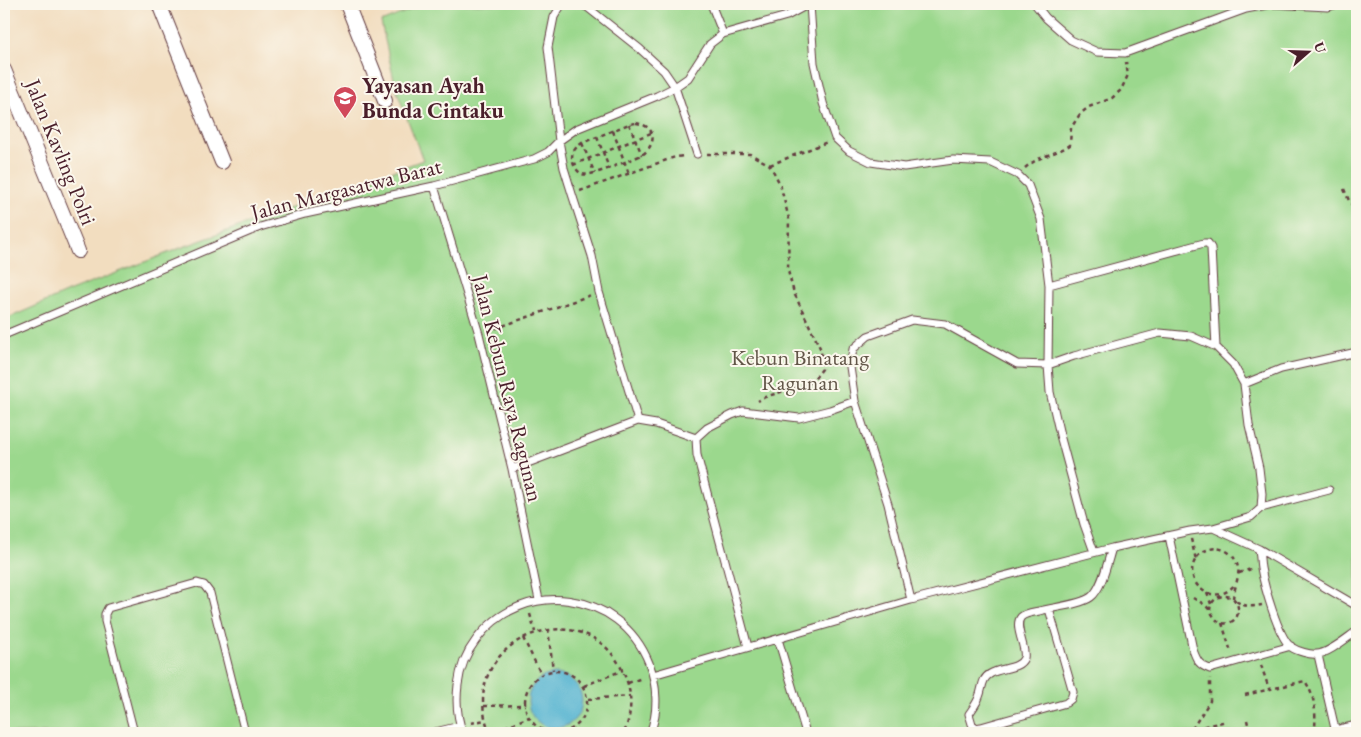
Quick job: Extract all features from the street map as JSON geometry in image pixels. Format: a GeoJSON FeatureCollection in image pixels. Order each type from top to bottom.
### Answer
{"type":"FeatureCollection","features":[{"type":"Feature","properties":{"kind":"street"},"geometry":{"type":"LineString","coordinates":[[159,4],[222,162]]}},
{"type":"Feature","properties":{"kind":"street"},"geometry":{"type":"LineString","coordinates":[[347,4],[386,101]]}},
{"type":"Feature","properties":{"kind":"street","name":"Jalan Kavling Polri"},"geometry":{"type":"LineString","coordinates":[[4,70],[78,251]]}},
{"type":"Feature","properties":{"kind":"lane"},"geometry":{"type":"LineString","coordinates":[[562,4],[554,17],[548,47],[559,141],[564,168],[592,256],[599,292],[638,421]]}},
{"type":"Feature","properties":{"kind":"lane"},"geometry":{"type":"LineString","coordinates":[[580,4],[640,49],[664,71],[675,88],[697,154]]}},
{"type":"Feature","properties":{"kind":"lane"},"geometry":{"type":"LineString","coordinates":[[711,4],[723,34]]}},
{"type":"Feature","properties":{"kind":"lane"},"geometry":{"type":"LineString","coordinates":[[809,4],[814,63],[823,103],[835,138],[850,151],[871,162],[904,167],[953,160],[990,162],[1018,175],[1028,185],[1042,219],[1049,285],[1048,365],[1050,392],[1084,524],[1094,552]]}},
{"type":"Feature","properties":{"kind":"lane","name":"Jalan Margasatwa Barat"},"geometry":{"type":"LineString","coordinates":[[4,335],[260,226],[305,214],[434,186],[534,159],[548,152],[559,141],[576,129],[675,88],[688,78],[710,44],[723,34],[787,16],[809,4]]}},
{"type":"Feature","properties":{"kind":"lane"},"geometry":{"type":"LineString","coordinates":[[1035,4],[1046,18],[1071,40],[1097,52],[1125,53],[1246,9],[1272,4],[1328,6],[1337,4]]}},
{"type":"Feature","properties":{"kind":"lane","name":"Jalan Kebun Raya Ragunan"},"geometry":{"type":"LineString","coordinates":[[434,186],[479,334],[512,469],[539,600]]}},
{"type":"Feature","properties":{"kind":"lane"},"geometry":{"type":"LineString","coordinates":[[1049,285],[1204,242],[1208,243],[1211,248],[1216,347]]}},
{"type":"Feature","properties":{"kind":"lane"},"geometry":{"type":"LineString","coordinates":[[911,600],[888,504],[855,401],[850,367],[853,349],[868,336],[912,320],[945,324],[1017,364],[1048,365],[1074,356],[1160,333],[1190,336],[1216,347],[1233,364],[1244,384],[1249,425],[1260,468],[1261,508]]}},
{"type":"Feature","properties":{"kind":"lane"},"geometry":{"type":"LineString","coordinates":[[1244,384],[1281,369],[1357,352]]}},
{"type":"Feature","properties":{"kind":"lane"},"geometry":{"type":"LineString","coordinates":[[696,438],[707,428],[742,411],[799,418],[855,401]]}},
{"type":"Feature","properties":{"kind":"lane"},"geometry":{"type":"LineString","coordinates":[[512,469],[638,421],[656,424],[696,438]]}},
{"type":"Feature","properties":{"kind":"lane"},"geometry":{"type":"LineString","coordinates":[[696,438],[697,455],[748,647]]}},
{"type":"Feature","properties":{"kind":"lane"},"geometry":{"type":"LineString","coordinates":[[653,674],[911,600],[1094,552],[1212,528],[1251,517],[1261,508],[1329,490]]}},
{"type":"Feature","properties":{"kind":"lane"},"geometry":{"type":"LineString","coordinates":[[1212,528],[1259,549],[1357,606]]}},
{"type":"Feature","properties":{"kind":"lane"},"geometry":{"type":"LineString","coordinates":[[1169,536],[1196,659],[1202,666],[1210,669],[1291,646]]}},
{"type":"Feature","properties":{"kind":"lane"},"geometry":{"type":"LineString","coordinates":[[1049,608],[1073,692],[1071,699],[1066,703],[976,728],[972,724],[969,714],[979,697],[985,678],[992,672],[1016,666],[1023,660],[1025,653],[1020,638],[1019,622],[1021,617],[1049,608],[1072,604],[1091,597],[1097,590],[1112,548]]}},
{"type":"Feature","properties":{"kind":"lane"},"geometry":{"type":"LineString","coordinates":[[1259,549],[1261,568],[1270,603],[1281,633],[1291,646],[1304,652],[1318,654],[1333,648],[1357,631]]}},
{"type":"Feature","properties":{"kind":"lane"},"geometry":{"type":"LineString","coordinates":[[134,733],[104,622],[105,614],[108,608],[197,582],[210,593],[245,733]]}},
{"type":"Feature","properties":{"kind":"lane"},"geometry":{"type":"LineString","coordinates":[[463,733],[456,700],[459,675],[468,651],[483,630],[503,614],[526,603],[539,600],[564,599],[588,604],[610,615],[629,631],[644,651],[653,674],[656,700],[653,727],[650,733]]}},
{"type":"Feature","properties":{"kind":"lane"},"geometry":{"type":"LineString","coordinates":[[778,639],[806,733]]}},
{"type":"Feature","properties":{"kind":"lane"},"geometry":{"type":"LineString","coordinates":[[1318,654],[1335,732]]}},
{"type":"Feature","properties":{"kind":"lane"},"geometry":{"type":"LineString","coordinates":[[1326,733],[1357,725]]}},
{"type":"Feature","properties":{"kind":"lane"},"geometry":{"type":"LineString","coordinates":[[431,733],[460,726]]}},
{"type":"Feature","properties":{"kind":"path"},"geometry":{"type":"LineString","coordinates":[[1018,175],[1031,162],[1063,150],[1070,145],[1071,128],[1080,114],[1089,107],[1112,98],[1121,90],[1128,75],[1125,53]]}},
{"type":"Feature","properties":{"kind":"path"},"geometry":{"type":"LineString","coordinates":[[608,116],[629,174]]}},
{"type":"Feature","properties":{"kind":"path"},"geometry":{"type":"LineString","coordinates":[[630,124],[642,155]]}},
{"type":"Feature","properties":{"kind":"path"},"geometry":{"type":"LineString","coordinates":[[630,124],[642,124],[652,133],[653,140],[651,146],[642,155],[625,162],[594,174],[582,174],[577,170],[573,164],[572,157],[577,146],[613,131],[630,124]]}},
{"type":"Feature","properties":{"kind":"path"},"geometry":{"type":"LineString","coordinates":[[573,164],[652,133]]}},
{"type":"Feature","properties":{"kind":"path"},"geometry":{"type":"LineString","coordinates":[[597,137],[609,168]]}},
{"type":"Feature","properties":{"kind":"path"},"geometry":{"type":"LineString","coordinates":[[770,165],[835,138]]}},
{"type":"Feature","properties":{"kind":"path"},"geometry":{"type":"LineString","coordinates":[[582,143],[594,174]]}},
{"type":"Feature","properties":{"kind":"path"},"geometry":{"type":"LineString","coordinates":[[572,194],[675,157],[697,154],[750,154],[770,165],[780,184],[789,219],[788,271],[794,294],[821,350],[822,369],[812,382],[765,398],[742,411]]}},
{"type":"Feature","properties":{"kind":"path"},"geometry":{"type":"LineString","coordinates":[[1344,189],[1350,202],[1357,208]]}},
{"type":"Feature","properties":{"kind":"path"},"geometry":{"type":"LineString","coordinates":[[479,334],[599,292]]}},
{"type":"Feature","properties":{"kind":"path"},"geometry":{"type":"LineString","coordinates":[[1190,531],[1196,560]]}},
{"type":"Feature","properties":{"kind":"path"},"geometry":{"type":"LineString","coordinates":[[1182,596],[1189,597],[1203,604],[1210,610],[1215,620],[1222,623],[1230,622],[1236,617],[1239,609],[1234,599],[1238,567],[1233,556],[1225,550],[1218,548],[1207,550],[1200,554],[1193,566],[1192,575],[1195,583],[1207,593],[1221,594],[1228,591],[1235,584]]}},
{"type":"Feature","properties":{"kind":"path"},"geometry":{"type":"LineString","coordinates":[[1207,593],[1211,604],[1210,610]]}},
{"type":"Feature","properties":{"kind":"path"},"geometry":{"type":"LineString","coordinates":[[1211,604],[1220,596],[1227,596],[1244,606],[1250,607],[1270,603]]}},
{"type":"Feature","properties":{"kind":"path"},"geometry":{"type":"LineString","coordinates":[[526,603],[535,632]]}},
{"type":"Feature","properties":{"kind":"path"},"geometry":{"type":"LineString","coordinates":[[1222,623],[1234,662]]}},
{"type":"Feature","properties":{"kind":"path"},"geometry":{"type":"LineString","coordinates":[[548,629],[553,670]]}},
{"type":"Feature","properties":{"kind":"path"},"geometry":{"type":"LineString","coordinates":[[529,717],[490,733],[484,706],[486,685],[493,666],[506,650],[523,638],[535,632],[548,629],[562,629],[576,632],[595,640],[611,653],[622,670],[628,683],[630,696],[629,717],[624,733]]}},
{"type":"Feature","properties":{"kind":"path"},"geometry":{"type":"LineString","coordinates":[[523,638],[541,674]]}},
{"type":"Feature","properties":{"kind":"path"},"geometry":{"type":"LineString","coordinates":[[1258,655],[1269,689]]}},
{"type":"Feature","properties":{"kind":"path"},"geometry":{"type":"LineString","coordinates":[[1193,733],[1192,729],[1210,701],[1210,669]]}},
{"type":"Feature","properties":{"kind":"path"},"geometry":{"type":"LineString","coordinates":[[553,670],[570,673],[584,686],[588,699],[587,708],[584,716],[569,732],[555,733],[542,730],[529,717],[525,704],[528,687],[541,674],[553,670]]}},
{"type":"Feature","properties":{"kind":"path"},"geometry":{"type":"LineString","coordinates":[[584,686],[622,670]]}},
{"type":"Feature","properties":{"kind":"path"},"geometry":{"type":"LineString","coordinates":[[628,683],[653,674]]}},
{"type":"Feature","properties":{"kind":"path"},"geometry":{"type":"LineString","coordinates":[[1244,695],[1305,681],[1316,709],[1315,733]]}},
{"type":"Feature","properties":{"kind":"path"},"geometry":{"type":"LineString","coordinates":[[588,699],[630,696]]}},
{"type":"Feature","properties":{"kind":"path"},"geometry":{"type":"LineString","coordinates":[[484,706],[525,704]]}},
{"type":"Feature","properties":{"kind":"path"},"geometry":{"type":"LineString","coordinates":[[460,726],[486,719]]}},
{"type":"Feature","properties":{"kind":"path"},"geometry":{"type":"LineString","coordinates":[[1247,720],[1250,733]]}},
{"type":"Feature","properties":{"kind":"path"},"geometry":{"type":"LineString","coordinates":[[1192,729],[1227,721]]}},
{"type":"Feature","properties":{"kind":"green space","name":"Kebun Binatang Ragunan"},"geometry":{"type":"Polygon","coordinates":[[[425,4],[1357,4],[1357,733],[4,733],[4,320],[68,292],[183,247],[423,160],[396,89],[381,22],[425,4]]]}},
{"type":"Feature","properties":{"kind":"water"},"geometry":{"type":"Polygon","coordinates":[[[555,674],[565,676],[574,682],[580,691],[582,701],[580,711],[574,720],[565,726],[555,728],[545,726],[536,720],[530,711],[528,701],[530,691],[536,682],[545,676],[555,674]]]}},
{"type":"Feature","properties":{"kind":"place","name":"Yayasan Ayah Bunda Cintaku"},"geometry":{"type":"Point","coordinates":[345,119]}}]}
